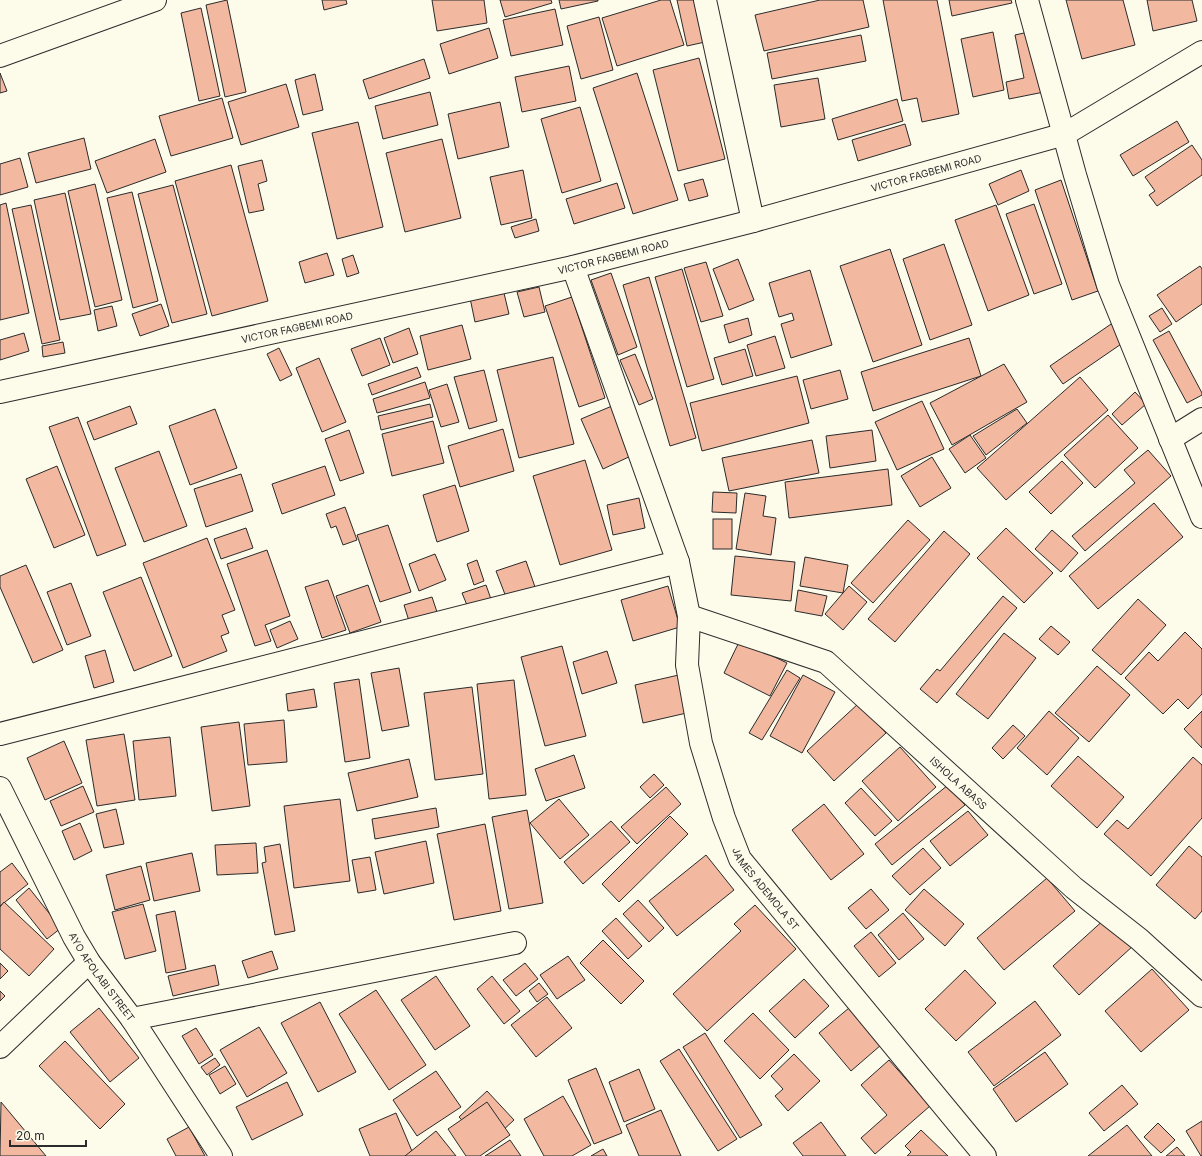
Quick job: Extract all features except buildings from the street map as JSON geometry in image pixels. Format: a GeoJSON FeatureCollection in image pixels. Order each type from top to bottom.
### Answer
{"type":"FeatureCollection","features":[{"type":"Feature","properties":{"kind":"street"},"geometry":{"type":"LineString","coordinates":[[0,56],[155,0]]}},
{"type":"Feature","properties":{"kind":"street"},"geometry":{"type":"LineString","coordinates":[[705,0],[752,221]]}},
{"type":"Feature","properties":{"kind":"street"},"geometry":{"type":"LineString","coordinates":[[1027,0],[1065,134],[1075,175],[1108,285],[1202,518]]}},
{"type":"Feature","properties":{"kind":"street","name":"VICTOR FAGBEMI ROAD"},"geometry":{"type":"LineString","coordinates":[[0,392],[572,266],[752,221],[1065,134],[1202,52]]}},
{"type":"Feature","properties":{"kind":"street","name":"JAMES ADEMOLA ST"},"geometry":{"type":"LineString","coordinates":[[572,266],[678,562],[689,616],[687,665],[701,743],[724,818],[740,859],[840,978],[985,1156]]}},
{"type":"Feature","properties":{"kind":"street"},"geometry":{"type":"LineString","coordinates":[[1170,439],[1202,419]]}},
{"type":"Feature","properties":{"kind":"street"},"geometry":{"type":"LineString","coordinates":[[0,734],[678,562]]}},
{"type":"Feature","properties":{"kind":"street","name":"ISHOLA ABASS"},"geometry":{"type":"LineString","coordinates":[[689,616],[826,662],[1074,888],[1139,939],[1202,996]]}},
{"type":"Feature","properties":{"kind":"street","name":"AYO AFOLABI STREET"},"geometry":{"type":"LineString","coordinates":[[0,788],[74,937],[89,962],[132,1018],[221,1156]]}},
{"type":"Feature","properties":{"kind":"street"},"geometry":{"type":"LineString","coordinates":[[132,1018],[515,943]]}},
{"type":"Feature","properties":{"kind":"street"},"geometry":{"type":"LineString","coordinates":[[0,1046],[89,962]]}}]}
